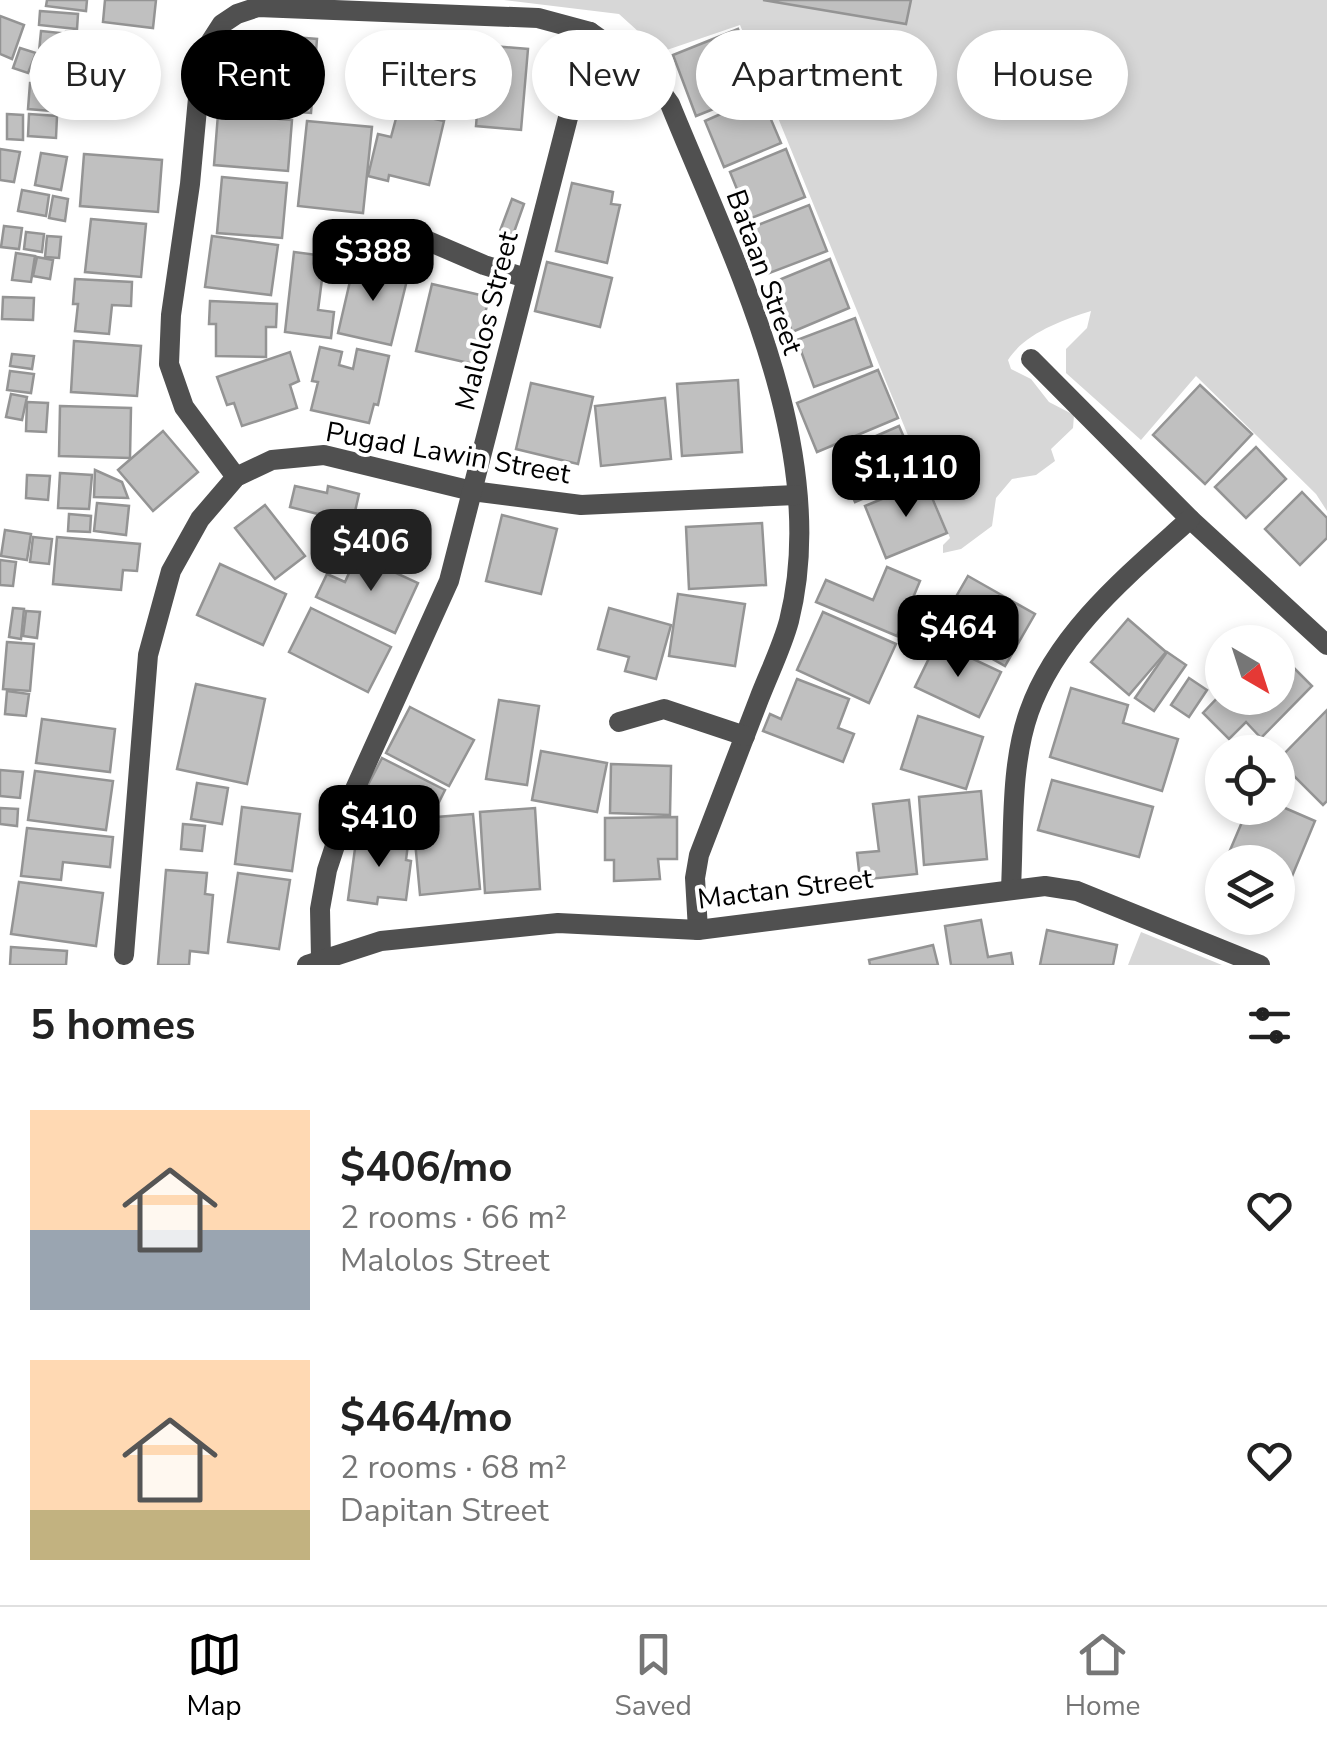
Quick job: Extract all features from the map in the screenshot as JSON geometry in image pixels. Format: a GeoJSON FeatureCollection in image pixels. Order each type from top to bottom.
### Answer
{"type":"FeatureCollection","features":[{"type":"Feature","properties":{"kind":"street","name":"Bataan Street"},"geometry":{"type":"LineString","coordinates":[[236,478],[184,407],[169,364],[171,315],[190,184],[202,55],[222,24],[258,7],[538,18],[583,30]]}},
{"type":"Feature","properties":{"kind":"street","name":"Bataan Street"},"geometry":{"type":"LineString","coordinates":[[676,119],[762,333],[792,448],[798,556],[789,622],[699,855],[698,930]]}},
{"type":"Feature","properties":{"kind":"street","name":"Malolos Street"},"geometry":{"type":"LineString","coordinates":[[314,962],[326,870],[350,800],[449,581],[567,120]]}},
{"type":"Feature","properties":{"kind":"street"},"geometry":{"type":"LineString","coordinates":[[414,235],[526,278]]}},
{"type":"Feature","properties":{"kind":"street"},"geometry":{"type":"LineString","coordinates":[[1031,359],[1190,519],[1327,644]]}},
{"type":"Feature","properties":{"kind":"street","name":"Pugad Lawin Street"},"geometry":{"type":"LineString","coordinates":[[124,955],[148,656],[171,571],[200,519],[236,478],[272,460],[324,454],[472,491],[582,505],[796,495]]}},
{"type":"Feature","properties":{"kind":"street"},"geometry":{"type":"LineString","coordinates":[[1010,888],[1018,761],[1028,715],[1048,668],[1116,586],[1190,519]]}},
{"type":"Feature","properties":{"kind":"street"},"geometry":{"type":"LineString","coordinates":[[619,722],[664,709],[745,736]]}},
{"type":"Feature","properties":{"kind":"street","name":"Mactan Street"},"geometry":{"type":"LineString","coordinates":[[314,962],[380,940],[558,924],[698,930],[1045,886],[1077,891],[1260,965]]}},
{"type":"Feature","properties":{"kind":"shaded area"},"geometry":{"type":"Polygon","coordinates":[[[504,0],[1327,0],[1327,511],[1316,494],[1196,376],[1141,440],[1066,373],[1066,349],[1087,328],[1091,311],[1034,335],[1008,360],[1011,369],[1031,379],[1049,402],[1074,415],[1073,428],[1051,449],[1055,461],[1036,475],[1012,479],[996,498],[992,526],[961,549],[943,553],[943,545],[950,538],[779,120],[937,120],[937,30],[742,30],[740,25],[725,30],[696,30],[696,40],[676,47],[676,30],[637,30],[619,14],[504,0]]]}},
{"type":"Feature","properties":{"kind":"shaded area"},"geometry":{"type":"Polygon","coordinates":[[[1141,932],[1222,965],[1128,965],[1141,932]]]}},
{"type":"Feature","properties":{"kind":"building"},"geometry":{"type":"Polygon","coordinates":[[[47,0],[87,0],[86,11],[46,6],[47,0]]]}},
{"type":"Feature","properties":{"kind":"building"},"geometry":{"type":"Polygon","coordinates":[[[105,0],[156,0],[153,28],[103,22],[105,0]]]}},
{"type":"Feature","properties":{"kind":"building"},"geometry":{"type":"Polygon","coordinates":[[[763,0],[911,0],[906,24],[763,0]]]}},
{"type":"Feature","properties":{"kind":"building"},"geometry":{"type":"Polygon","coordinates":[[[40,11],[78,14],[77,29],[39,25],[40,11]]]}},
{"type":"Feature","properties":{"kind":"building"},"geometry":{"type":"Polygon","coordinates":[[[0,16],[24,25],[12,59],[0,54],[0,16]]]}},
{"type":"Feature","properties":{"kind":"building"},"geometry":{"type":"Polygon","coordinates":[[[696,46],[696,116],[676,63],[676,54],[696,46]]]}},
{"type":"Feature","properties":{"kind":"building"},"geometry":{"type":"Polygon","coordinates":[[[20,48],[30,51],[28,73],[13,68],[20,48]]]}},
{"type":"Feature","properties":{"kind":"building"},"geometry":{"type":"Polygon","coordinates":[[[512,48],[528,49],[521,130],[476,126],[476,120],[512,120],[512,48]]]}},
{"type":"Feature","properties":{"kind":"building"},"geometry":{"type":"Polygon","coordinates":[[[7,114],[23,115],[23,140],[7,139],[7,114]]]}},
{"type":"Feature","properties":{"kind":"building"},"geometry":{"type":"Polygon","coordinates":[[[29,114],[30,120],[57,120],[56,138],[28,136],[29,114]]]}},
{"type":"Feature","properties":{"kind":"building"},"geometry":{"type":"Polygon","coordinates":[[[218,120],[292,120],[288,171],[214,165],[218,120]]]}},
{"type":"Feature","properties":{"kind":"building"},"geometry":{"type":"Polygon","coordinates":[[[396,120],[444,121],[429,185],[389,175],[388,181],[368,176],[378,134],[391,137],[396,120]]]}},
{"type":"Feature","properties":{"kind":"building"},"geometry":{"type":"Polygon","coordinates":[[[771,120],[781,143],[724,167],[705,121],[771,120]]]}},
{"type":"Feature","properties":{"kind":"building"},"geometry":{"type":"Polygon","coordinates":[[[307,121],[372,127],[363,213],[298,206],[307,121]]]}},
{"type":"Feature","properties":{"kind":"building"},"geometry":{"type":"Polygon","coordinates":[[[0,149],[20,152],[14,182],[0,180],[0,149]]]}},
{"type":"Feature","properties":{"kind":"building"},"geometry":{"type":"Polygon","coordinates":[[[786,149],[805,197],[749,219],[730,172],[786,149]]]}},
{"type":"Feature","properties":{"kind":"building"},"geometry":{"type":"Polygon","coordinates":[[[41,153],[67,157],[61,190],[35,185],[41,153]]]}},
{"type":"Feature","properties":{"kind":"building"},"geometry":{"type":"Polygon","coordinates":[[[84,154],[162,160],[158,212],[80,206],[84,154]]]}},
{"type":"Feature","properties":{"kind":"building"},"geometry":{"type":"Polygon","coordinates":[[[222,177],[287,183],[282,238],[217,233],[222,177]]]}},
{"type":"Feature","properties":{"kind":"building"},"geometry":{"type":"Polygon","coordinates":[[[572,183],[613,192],[611,204],[620,205],[607,263],[556,251],[572,183]]]}},
{"type":"Feature","properties":{"kind":"building"},"geometry":{"type":"Polygon","coordinates":[[[22,190],[49,195],[46,216],[18,211],[22,190]]]}},
{"type":"Feature","properties":{"kind":"building"},"geometry":{"type":"Polygon","coordinates":[[[53,196],[68,199],[65,221],[49,218],[53,196]]]}},
{"type":"Feature","properties":{"kind":"building"},"geometry":{"type":"Polygon","coordinates":[[[512,199],[524,204],[513,235],[500,231],[512,199]]]}},
{"type":"Feature","properties":{"kind":"building"},"geometry":{"type":"Polygon","coordinates":[[[809,205],[827,251],[767,274],[750,228],[809,205]]]}},
{"type":"Feature","properties":{"kind":"building"},"geometry":{"type":"Polygon","coordinates":[[[91,219],[146,224],[141,277],[85,272],[91,219]]]}},
{"type":"Feature","properties":{"kind":"building"},"geometry":{"type":"Polygon","coordinates":[[[4,226],[22,228],[19,249],[1,247],[4,226]]]}},
{"type":"Feature","properties":{"kind":"building"},"geometry":{"type":"Polygon","coordinates":[[[26,232],[44,234],[42,252],[24,249],[26,232]]]}},
{"type":"Feature","properties":{"kind":"building"},"geometry":{"type":"Polygon","coordinates":[[[47,236],[61,237],[59,258],[45,257],[47,236]]]}},
{"type":"Feature","properties":{"kind":"building"},"geometry":{"type":"Polygon","coordinates":[[[212,236],[278,245],[271,295],[205,287],[212,236]]]}},
{"type":"Feature","properties":{"kind":"building"},"geometry":{"type":"Polygon","coordinates":[[[294,252],[325,256],[318,310],[334,312],[331,338],[285,332],[294,252]]]}},
{"type":"Feature","properties":{"kind":"building"},"geometry":{"type":"Polygon","coordinates":[[[16,253],[35,256],[31,282],[12,280],[16,253]]]}},
{"type":"Feature","properties":{"kind":"building"},"geometry":{"type":"Polygon","coordinates":[[[37,257],[53,260],[50,279],[33,276],[37,257]]]}},
{"type":"Feature","properties":{"kind":"building"},"geometry":{"type":"Polygon","coordinates":[[[830,259],[849,308],[792,332],[774,282],[830,259]]]}},
{"type":"Feature","properties":{"kind":"building"},"geometry":{"type":"Polygon","coordinates":[[[547,262],[612,278],[600,327],[535,311],[547,262]]]}},
{"type":"Feature","properties":{"kind":"building"},"geometry":{"type":"Polygon","coordinates":[[[354,264],[408,276],[391,345],[338,333],[354,264]]]}},
{"type":"Feature","properties":{"kind":"building"},"geometry":{"type":"Polygon","coordinates":[[[75,279],[132,282],[131,306],[112,305],[109,334],[75,331],[75,279]]]}},
{"type":"Feature","properties":{"kind":"building"},"geometry":{"type":"Polygon","coordinates":[[[432,284],[489,297],[473,364],[416,351],[432,284]]]}},
{"type":"Feature","properties":{"kind":"building"},"geometry":{"type":"Polygon","coordinates":[[[3,297],[34,298],[33,320],[2,319],[3,297]]]}},
{"type":"Feature","properties":{"kind":"building"},"geometry":{"type":"Polygon","coordinates":[[[210,301],[277,304],[276,327],[266,327],[266,357],[216,356],[216,324],[209,324],[210,301]]]}},
{"type":"Feature","properties":{"kind":"building"},"geometry":{"type":"Polygon","coordinates":[[[855,318],[872,366],[814,387],[797,340],[855,318]]]}},
{"type":"Feature","properties":{"kind":"building"},"geometry":{"type":"Polygon","coordinates":[[[74,341],[141,346],[137,396],[71,392],[74,341]]]}},
{"type":"Feature","properties":{"kind":"building"},"geometry":{"type":"Polygon","coordinates":[[[320,347],[342,352],[339,365],[353,369],[357,349],[389,356],[378,405],[374,404],[369,423],[311,410],[318,382],[312,381],[320,347]]]}},
{"type":"Feature","properties":{"kind":"building"},"geometry":{"type":"Polygon","coordinates":[[[290,352],[299,381],[290,385],[297,408],[242,426],[234,403],[227,405],[217,377],[290,352]]]}},
{"type":"Feature","properties":{"kind":"building"},"geometry":{"type":"Polygon","coordinates":[[[12,354],[34,356],[32,369],[10,366],[12,354]]]}},
{"type":"Feature","properties":{"kind":"building"},"geometry":{"type":"Polygon","coordinates":[[[878,370],[898,418],[817,452],[797,403],[878,370]]]}},
{"type":"Feature","properties":{"kind":"building"},"geometry":{"type":"Polygon","coordinates":[[[10,371],[34,374],[31,393],[7,390],[10,371]]]}},
{"type":"Feature","properties":{"kind":"building"},"geometry":{"type":"Polygon","coordinates":[[[738,380],[742,452],[682,456],[677,384],[738,380]]]}},
{"type":"Feature","properties":{"kind":"building"},"geometry":{"type":"Polygon","coordinates":[[[531,383],[593,397],[578,464],[516,449],[531,383]]]}},
{"type":"Feature","properties":{"kind":"building"},"geometry":{"type":"Polygon","coordinates":[[[1200,385],[1252,434],[1205,484],[1153,435],[1200,385]]]}},
{"type":"Feature","properties":{"kind":"building"},"geometry":{"type":"Polygon","coordinates":[[[11,394],[27,397],[22,420],[6,417],[11,394]]]}},
{"type":"Feature","properties":{"kind":"building"},"geometry":{"type":"Polygon","coordinates":[[[665,398],[671,459],[601,466],[595,406],[665,398]]]}},
{"type":"Feature","properties":{"kind":"building"},"geometry":{"type":"Polygon","coordinates":[[[27,402],[48,403],[46,432],[26,431],[27,402]]]}},
{"type":"Feature","properties":{"kind":"building"},"geometry":{"type":"Polygon","coordinates":[[[60,406],[131,408],[130,458],[59,456],[60,406]]]}},
{"type":"Feature","properties":{"kind":"building"},"geometry":{"type":"Polygon","coordinates":[[[899,426],[920,474],[855,502],[835,454],[899,426]]]}},
{"type":"Feature","properties":{"kind":"building"},"geometry":{"type":"Polygon","coordinates":[[[163,431],[198,472],[153,511],[118,470],[163,431]]]}},
{"type":"Feature","properties":{"kind":"building"},"geometry":{"type":"Polygon","coordinates":[[[1256,447],[1286,479],[1246,518],[1215,487],[1256,447]]]}},
{"type":"Feature","properties":{"kind":"building"},"geometry":{"type":"Polygon","coordinates":[[[95,470],[122,482],[128,498],[94,497],[95,470]]]}},
{"type":"Feature","properties":{"kind":"building"},"geometry":{"type":"Polygon","coordinates":[[[60,473],[92,475],[89,509],[58,508],[60,473]]]}},
{"type":"Feature","properties":{"kind":"building"},"geometry":{"type":"Polygon","coordinates":[[[27,475],[50,476],[48,500],[26,498],[27,475]]]}},
{"type":"Feature","properties":{"kind":"building"},"geometry":{"type":"Polygon","coordinates":[[[925,481],[947,533],[886,558],[865,506],[925,481]]]}},
{"type":"Feature","properties":{"kind":"building"},"geometry":{"type":"Polygon","coordinates":[[[295,486],[327,493],[328,486],[359,494],[346,551],[315,544],[322,515],[290,507],[295,486]]]}},
{"type":"Feature","properties":{"kind":"building"},"geometry":{"type":"Polygon","coordinates":[[[1302,492],[1327,518],[1327,538],[1300,565],[1265,529],[1302,492]]]}},
{"type":"Feature","properties":{"kind":"building"},"geometry":{"type":"Polygon","coordinates":[[[97,503],[129,506],[126,535],[94,531],[97,503]]]}},
{"type":"Feature","properties":{"kind":"building"},"geometry":{"type":"Polygon","coordinates":[[[265,505],[305,556],[275,579],[235,528],[265,505]]]}},
{"type":"Feature","properties":{"kind":"building"},"geometry":{"type":"Polygon","coordinates":[[[69,514],[91,516],[90,532],[68,531],[69,514]]]}},
{"type":"Feature","properties":{"kind":"building"},"geometry":{"type":"Polygon","coordinates":[[[502,515],[557,529],[541,594],[486,581],[502,515]]]}},
{"type":"Feature","properties":{"kind":"building"},"geometry":{"type":"Polygon","coordinates":[[[762,523],[766,585],[689,589],[686,527],[762,523]]]}},
{"type":"Feature","properties":{"kind":"building"},"geometry":{"type":"Polygon","coordinates":[[[5,530],[31,534],[27,560],[1,556],[5,530]]]}},
{"type":"Feature","properties":{"kind":"building"},"geometry":{"type":"Polygon","coordinates":[[[33,537],[52,539],[49,564],[30,562],[33,537]]]}},
{"type":"Feature","properties":{"kind":"building"},"geometry":{"type":"Polygon","coordinates":[[[57,537],[140,544],[137,571],[123,570],[121,590],[53,584],[57,537]]]}},
{"type":"Feature","properties":{"kind":"building"},"geometry":{"type":"Polygon","coordinates":[[[357,555],[418,583],[395,633],[316,597],[327,574],[345,582],[357,555]]]}},
{"type":"Feature","properties":{"kind":"building"},"geometry":{"type":"Polygon","coordinates":[[[0,560],[16,562],[13,586],[0,585],[0,560]]]}},
{"type":"Feature","properties":{"kind":"building"},"geometry":{"type":"Polygon","coordinates":[[[220,564],[286,594],[263,645],[197,615],[220,564]]]}},
{"type":"Feature","properties":{"kind":"building"},"geometry":{"type":"Polygon","coordinates":[[[887,567],[920,581],[897,636],[816,602],[826,580],[873,600],[887,567]]]}},
{"type":"Feature","properties":{"kind":"building"},"geometry":{"type":"Polygon","coordinates":[[[968,576],[1035,614],[1005,666],[938,628],[968,576]]]}},
{"type":"Feature","properties":{"kind":"building"},"geometry":{"type":"Polygon","coordinates":[[[678,594],[745,604],[735,666],[669,656],[678,594]]]}},
{"type":"Feature","properties":{"kind":"building"},"geometry":{"type":"Polygon","coordinates":[[[13,608],[24,609],[21,639],[9,637],[13,608]]]}},
{"type":"Feature","properties":{"kind":"building"},"geometry":{"type":"Polygon","coordinates":[[[311,608],[391,647],[368,692],[289,652],[311,608]]]}},
{"type":"Feature","properties":{"kind":"building"},"geometry":{"type":"Polygon","coordinates":[[[609,608],[671,625],[656,679],[625,671],[629,657],[598,649],[609,608]]]}},
{"type":"Feature","properties":{"kind":"building"},"geometry":{"type":"Polygon","coordinates":[[[26,611],[40,612],[37,638],[23,636],[26,611]]]}},
{"type":"Feature","properties":{"kind":"building"},"geometry":{"type":"Polygon","coordinates":[[[823,612],[896,644],[869,703],[797,670],[823,612]]]}},
{"type":"Feature","properties":{"kind":"building"},"geometry":{"type":"Polygon","coordinates":[[[1128,619],[1166,652],[1129,695],[1091,662],[1128,619]]]}},
{"type":"Feature","properties":{"kind":"building"},"geometry":{"type":"Polygon","coordinates":[[[7,642],[34,644],[30,691],[3,689],[7,642]]]}},
{"type":"Feature","properties":{"kind":"building"},"geometry":{"type":"Polygon","coordinates":[[[937,642],[1001,672],[979,717],[915,687],[937,642]]]}},
{"type":"Feature","properties":{"kind":"building"},"geometry":{"type":"Polygon","coordinates":[[[1167,652],[1186,665],[1154,711],[1135,698],[1167,652]]]}},
{"type":"Feature","properties":{"kind":"building"},"geometry":{"type":"Polygon","coordinates":[[[1295,669],[1312,686],[1295,703],[1295,669]]]}},
{"type":"Feature","properties":{"kind":"building"},"geometry":{"type":"Polygon","coordinates":[[[1189,678],[1205,689],[1189,717],[1171,705],[1189,678]]]}},
{"type":"Feature","properties":{"kind":"building"},"geometry":{"type":"Polygon","coordinates":[[[797,679],[849,699],[838,728],[854,734],[843,762],[763,731],[770,714],[781,719],[797,679]]]}},
{"type":"Feature","properties":{"kind":"building"},"geometry":{"type":"Polygon","coordinates":[[[196,684],[265,699],[247,784],[177,769],[196,684]]]}},
{"type":"Feature","properties":{"kind":"building"},"geometry":{"type":"Polygon","coordinates":[[[1071,688],[1128,705],[1123,723],[1178,739],[1162,791],[1050,757],[1071,688]]]}},
{"type":"Feature","properties":{"kind":"building"},"geometry":{"type":"Polygon","coordinates":[[[7,691],[29,694],[26,716],[5,714],[7,691]]]}},
{"type":"Feature","properties":{"kind":"building"},"geometry":{"type":"Polygon","coordinates":[[[499,700],[539,706],[527,785],[486,779],[499,700]]]}},
{"type":"Feature","properties":{"kind":"building"},"geometry":{"type":"Polygon","coordinates":[[[410,707],[474,740],[449,786],[386,753],[410,707]]]}},
{"type":"Feature","properties":{"kind":"building"},"geometry":{"type":"Polygon","coordinates":[[[1327,710],[1327,801],[1323,805],[1295,777],[1295,743],[1327,710]]]}},
{"type":"Feature","properties":{"kind":"building"},"geometry":{"type":"Polygon","coordinates":[[[1205,715],[1284,715],[1264,735],[1258,735],[1246,722],[1233,735],[1225,735],[1205,715]]]}},
{"type":"Feature","properties":{"kind":"building"},"geometry":{"type":"Polygon","coordinates":[[[918,716],[983,737],[966,789],[901,769],[918,716]]]}},
{"type":"Feature","properties":{"kind":"building"},"geometry":{"type":"Polygon","coordinates":[[[42,719],[115,729],[110,772],[36,763],[42,719]]]}},
{"type":"Feature","properties":{"kind":"building"},"geometry":{"type":"Polygon","coordinates":[[[541,751],[607,763],[597,812],[532,800],[541,751]]]}},
{"type":"Feature","properties":{"kind":"building"},"geometry":{"type":"Polygon","coordinates":[[[382,758],[445,790],[421,838],[357,806],[382,758]]]}},
{"type":"Feature","properties":{"kind":"building"},"geometry":{"type":"Polygon","coordinates":[[[611,764],[671,766],[670,815],[610,813],[611,764]]]}},
{"type":"Feature","properties":{"kind":"building"},"geometry":{"type":"Polygon","coordinates":[[[0,770],[23,772],[20,798],[0,796],[0,770]]]}},
{"type":"Feature","properties":{"kind":"building"},"geometry":{"type":"Polygon","coordinates":[[[35,771],[113,781],[106,830],[28,820],[35,771]]]}},
{"type":"Feature","properties":{"kind":"building"},"geometry":{"type":"Polygon","coordinates":[[[1052,780],[1153,807],[1139,857],[1038,830],[1052,780]]]}},
{"type":"Feature","properties":{"kind":"building"},"geometry":{"type":"Polygon","coordinates":[[[197,783],[228,788],[222,824],[191,819],[197,783]]]}},
{"type":"Feature","properties":{"kind":"building"},"geometry":{"type":"Polygon","coordinates":[[[981,791],[987,859],[924,865],[919,797],[981,791]]]}},
{"type":"Feature","properties":{"kind":"building"},"geometry":{"type":"Polygon","coordinates":[[[909,800],[917,874],[860,880],[857,853],[879,851],[873,804],[909,800]]]}},
{"type":"Feature","properties":{"kind":"building"},"geometry":{"type":"Polygon","coordinates":[[[242,807],[300,814],[292,871],[235,864],[242,807]]]}},
{"type":"Feature","properties":{"kind":"building"},"geometry":{"type":"Polygon","coordinates":[[[0,808],[18,809],[17,826],[0,824],[0,808]]]}},
{"type":"Feature","properties":{"kind":"building"},"geometry":{"type":"Polygon","coordinates":[[[535,808],[540,889],[485,893],[480,812],[535,808]]]}},
{"type":"Feature","properties":{"kind":"building"},"geometry":{"type":"Polygon","coordinates":[[[1295,812],[1315,821],[1295,869],[1295,845],[1232,845],[1241,825],[1295,825],[1295,812]]]}},
{"type":"Feature","properties":{"kind":"building"},"geometry":{"type":"Polygon","coordinates":[[[473,814],[480,889],[420,895],[415,841],[433,840],[432,826],[438,826],[437,817],[473,814]]]}},
{"type":"Feature","properties":{"kind":"building"},"geometry":{"type":"Polygon","coordinates":[[[677,817],[677,859],[658,859],[660,879],[614,881],[614,860],[605,860],[605,818],[677,817]]]}},
{"type":"Feature","properties":{"kind":"building"},"geometry":{"type":"Polygon","coordinates":[[[183,824],[205,826],[202,851],[181,849],[183,824]]]}},
{"type":"Feature","properties":{"kind":"building"},"geometry":{"type":"Polygon","coordinates":[[[27,828],[113,837],[110,867],[63,862],[61,880],[21,876],[27,828]]]}},
{"type":"Feature","properties":{"kind":"building"},"geometry":{"type":"Polygon","coordinates":[[[357,834],[408,844],[406,860],[411,861],[406,900],[378,897],[377,904],[348,900],[357,834]]]}},
{"type":"Feature","properties":{"kind":"building"},"geometry":{"type":"Polygon","coordinates":[[[166,870],[207,873],[205,894],[213,895],[208,953],[190,951],[189,965],[158,965],[166,870]]]}},
{"type":"Feature","properties":{"kind":"building"},"geometry":{"type":"Polygon","coordinates":[[[238,873],[290,880],[279,949],[228,942],[238,873]]]}},
{"type":"Feature","properties":{"kind":"building"},"geometry":{"type":"Polygon","coordinates":[[[19,882],[103,893],[96,946],[11,934],[19,882]]]}},
{"type":"Feature","properties":{"kind":"building"},"geometry":{"type":"Polygon","coordinates":[[[981,920],[988,957],[1011,953],[1013,965],[951,965],[945,926],[981,920]]]}},
{"type":"Feature","properties":{"kind":"building"},"geometry":{"type":"Polygon","coordinates":[[[1047,930],[1117,945],[1113,965],[1040,965],[1047,930]]]}},
{"type":"Feature","properties":{"kind":"building"},"geometry":{"type":"Polygon","coordinates":[[[933,945],[938,965],[870,965],[869,960],[933,945]]]}},
{"type":"Feature","properties":{"kind":"building"},"geometry":{"type":"Polygon","coordinates":[[[11,947],[67,951],[66,965],[10,965],[11,947]]]}}]}
